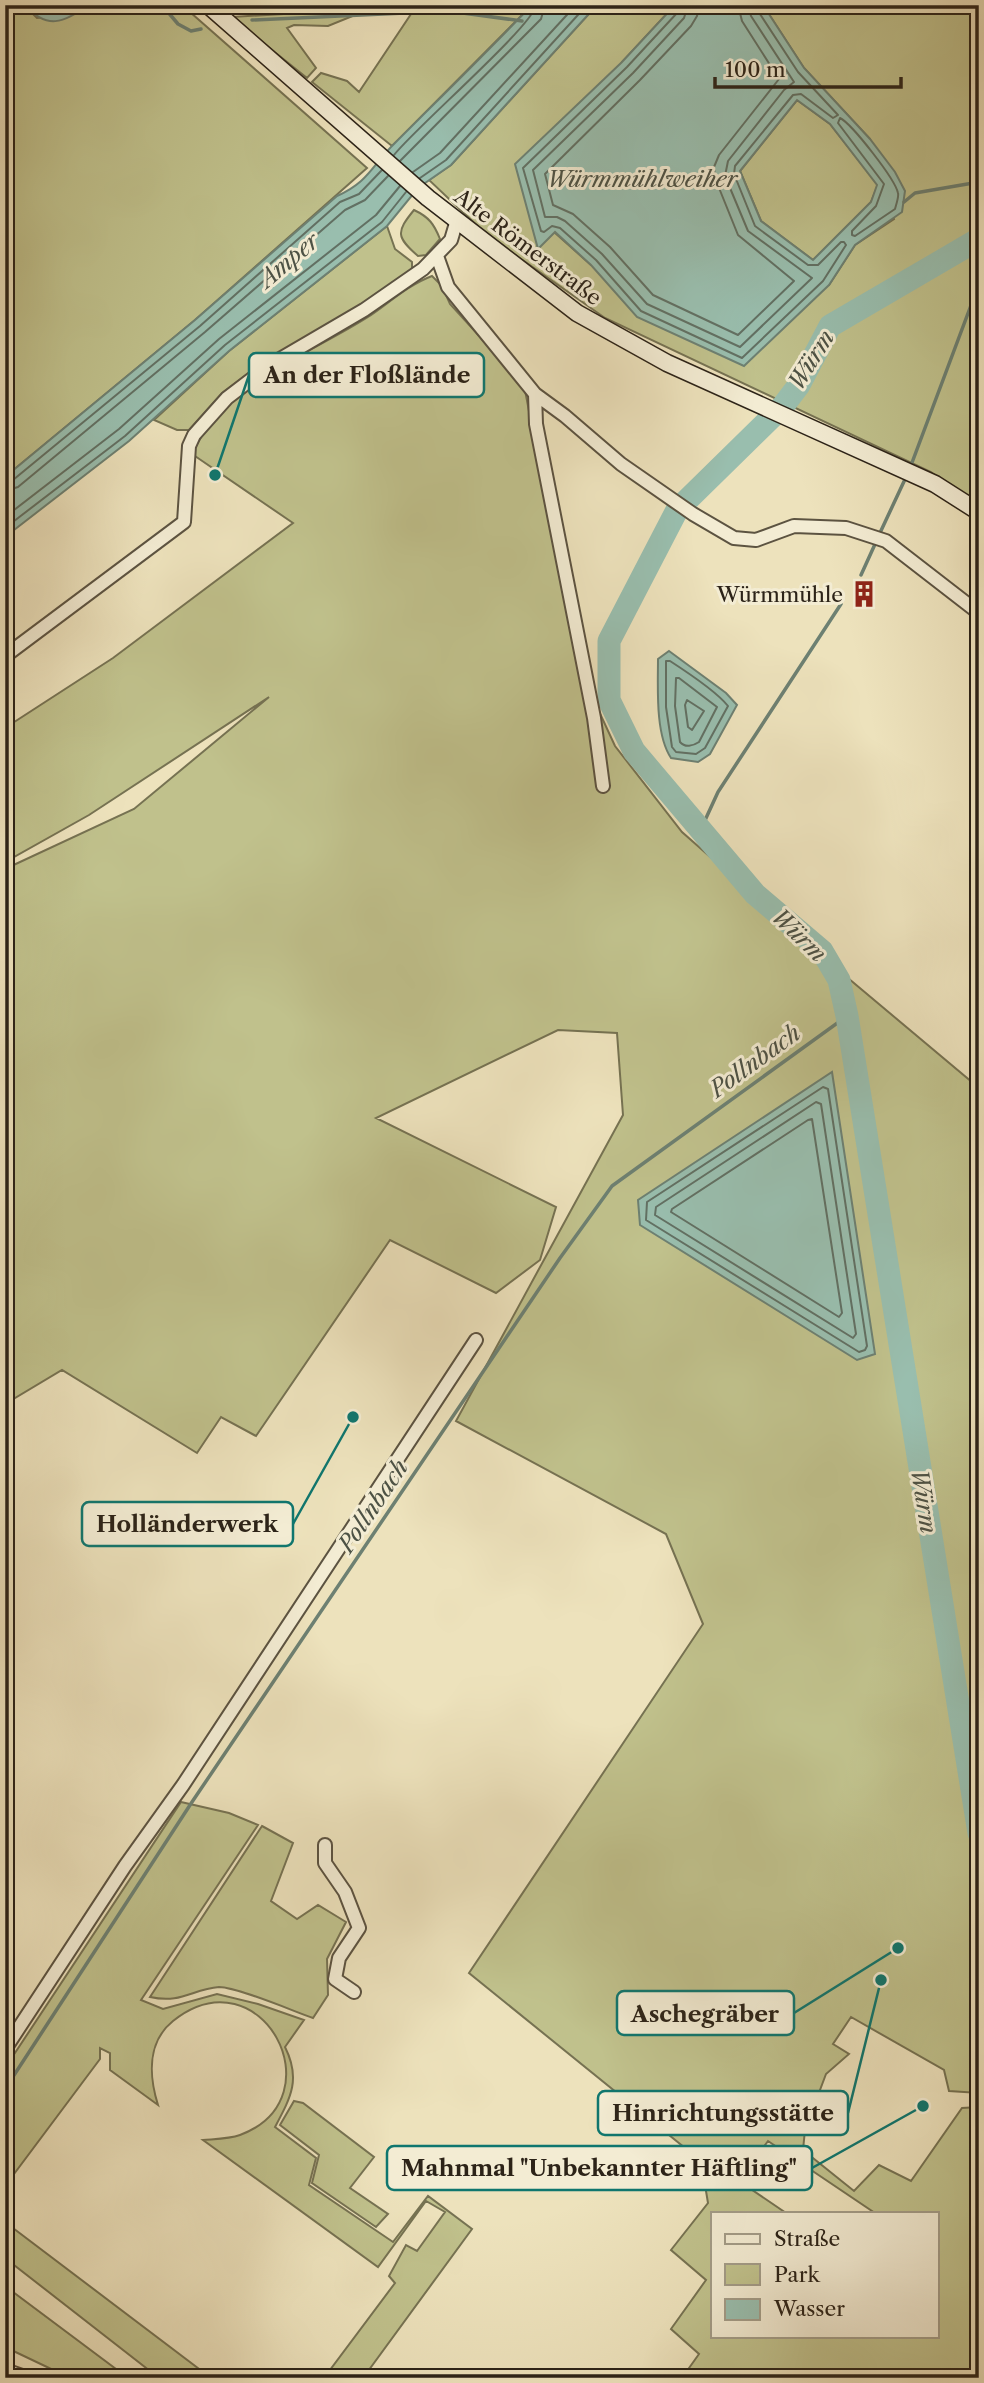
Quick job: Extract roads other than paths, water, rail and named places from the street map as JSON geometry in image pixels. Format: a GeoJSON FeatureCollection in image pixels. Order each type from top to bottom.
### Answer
{"type":"FeatureCollection","features":[{"type":"Feature","properties":{"kind":"main road","name":"Alte Römerstraße"},"geometry":{"type":"LineString","coordinates":[[208,5],[428,198],[577,313],[667,363],[892,464],[960,498],[979,512]]}},
{"type":"Feature","properties":{"kind":"street"},"geometry":{"type":"LineString","coordinates":[[5,656],[184,522],[189,446],[194,435],[227,398],[270,365],[364,310],[424,269],[451,240],[457,220]]}},
{"type":"Feature","properties":{"kind":"street"},"geometry":{"type":"LineString","coordinates":[[437,256],[448,287],[535,394],[621,464],[693,514],[734,538],[756,540],[794,526],[846,528],[886,541],[979,613]]}},
{"type":"Feature","properties":{"kind":"street"},"geometry":{"type":"LineString","coordinates":[[535,394],[536,424],[594,719],[603,786]]}},
{"type":"Feature","properties":{"kind":"street"},"geometry":{"type":"LineString","coordinates":[[5,2049],[125,1866],[183,1785],[476,1340]]}},
{"type":"Feature","properties":{"kind":"street"},"geometry":{"type":"LineString","coordinates":[[325,1845],[326,1863],[345,1892],[359,1928],[340,1958],[335,1979],[354,1992]]}},
{"type":"Feature","properties":{"kind":"street"},"geometry":{"type":"LineString","coordinates":[[5,2370],[28,2378]]}},
{"type":"Feature","properties":{"kind":"water"},"geometry":{"type":"Polygon","coordinates":[[[24,5],[89,5],[63,20],[48,21],[24,5]]]}},
{"type":"Feature","properties":{"kind":"water","name":"Amper"},"geometry":{"type":"Polygon","coordinates":[[[532,5],[597,5],[451,165],[418,188],[387,226],[229,351],[129,441],[5,537],[5,477],[195,320],[337,196],[363,179],[387,151],[532,5]]]}},
{"type":"Feature","properties":{"kind":"water","name":"Würmmühlweiher"},"geometry":{"type":"Polygon","coordinates":[[[675,5],[763,5],[804,68],[870,139],[895,172],[905,191],[902,212],[855,245],[829,285],[744,366],[637,317],[591,265],[555,232],[538,249],[515,164],[622,62],[675,5]],[[797,100],[740,171],[761,221],[813,260],[871,202],[877,185],[830,124],[797,100]]]}},
{"type":"Feature","properties":{"kind":"water"},"geometry":{"type":"Polygon","coordinates":[[[669,651],[726,693],[737,705],[710,754],[698,762],[671,758],[662,736],[658,710],[658,659],[669,651]]]}},
{"type":"Feature","properties":{"kind":"water"},"geometry":{"type":"Polygon","coordinates":[[[832,1072],[875,1354],[857,1360],[640,1225],[638,1200],[832,1072]]]}},
{"type":"Feature","properties":{"kind":"waterway"},"geometry":{"type":"LineString","coordinates":[[162,5],[178,24],[191,31],[201,29]]}},
{"type":"Feature","properties":{"kind":"waterway"},"geometry":{"type":"LineString","coordinates":[[252,20],[448,11],[522,21]]}},
{"type":"Feature","properties":{"kind":"waterway"},"geometry":{"type":"LineString","coordinates":[[904,202],[915,193],[979,182]]}},
{"type":"Feature","properties":{"kind":"waterway","name":"Würm"},"geometry":{"type":"LineString","coordinates":[[979,239],[830,326],[799,385],[783,406],[677,510],[609,641],[609,700],[634,751],[755,894],[822,951],[839,980],[979,1833]]}},
{"type":"Feature","properties":{"kind":"waterway"},"geometry":{"type":"LineString","coordinates":[[910,468],[979,284]]}},
{"type":"Feature","properties":{"kind":"waterway"},"geometry":{"type":"LineString","coordinates":[[879,535],[907,475]]}},
{"type":"Feature","properties":{"kind":"waterway"},"geometry":{"type":"LineString","coordinates":[[861,575],[876,542]]}},
{"type":"Feature","properties":{"kind":"waterway"},"geometry":{"type":"LineString","coordinates":[[701,829],[718,792],[841,604]]}},
{"type":"Feature","properties":{"kind":"waterway","name":"Pollnbach"},"geometry":{"type":"LineString","coordinates":[[5,2089],[192,1802],[560,1258],[612,1186],[847,1016]]}},
{"type":"Feature","properties":{"kind":"place","name":"An der Floßlände"},"geometry":{"type":"Point","coordinates":[215,475]}},
{"type":"Feature","properties":{"kind":"place","name":"Würmmühle"},"geometry":{"type":"Point","coordinates":[864,594]}},
{"type":"Feature","properties":{"kind":"place","name":"Holländerwerk"},"geometry":{"type":"Point","coordinates":[353,1417]}},
{"type":"Feature","properties":{"kind":"place","name":"Aschegräber"},"geometry":{"type":"Point","coordinates":[898,1948]}},
{"type":"Feature","properties":{"kind":"place","name":"Hinrichtungsstätte"},"geometry":{"type":"Point","coordinates":[881,1980]}},
{"type":"Feature","properties":{"kind":"place","name":"Mahnmal \"Unbekannter Häftling\""},"geometry":{"type":"Point","coordinates":[923,2106]}}]}
